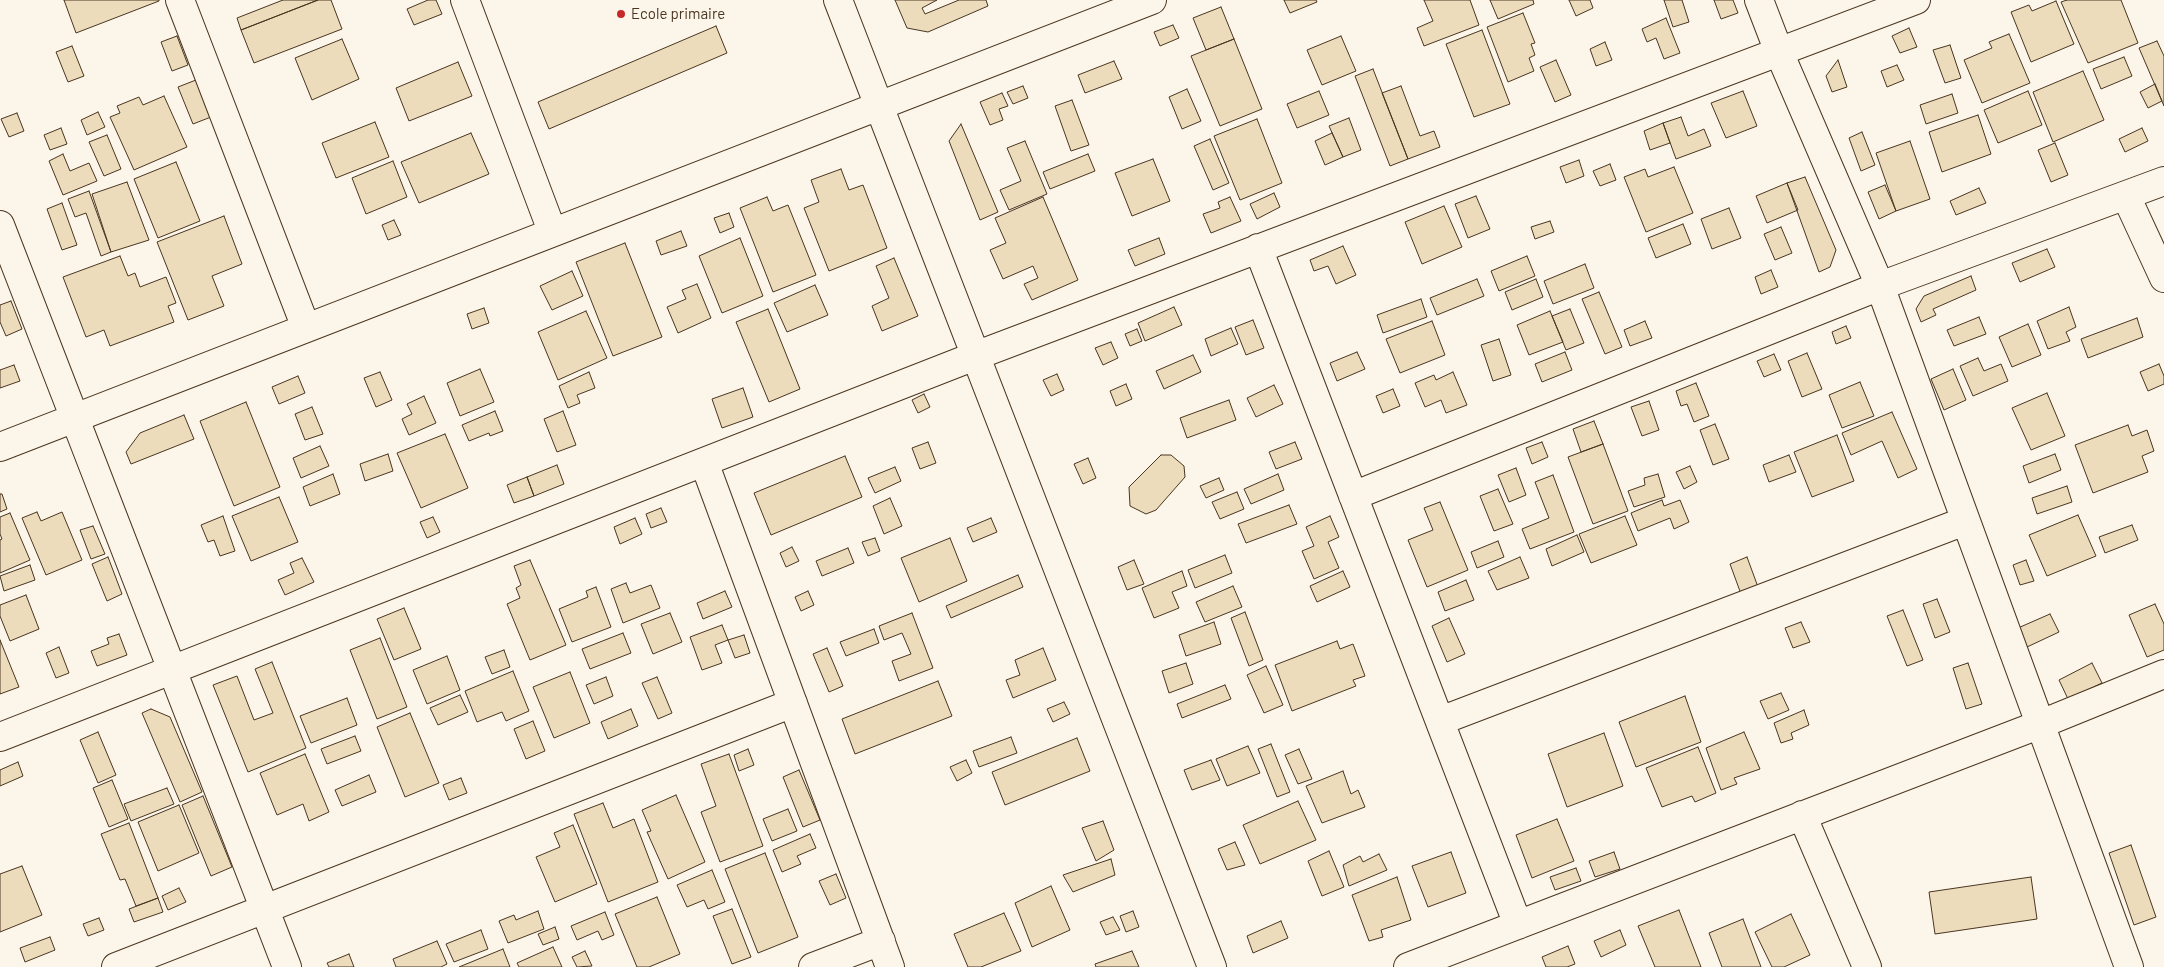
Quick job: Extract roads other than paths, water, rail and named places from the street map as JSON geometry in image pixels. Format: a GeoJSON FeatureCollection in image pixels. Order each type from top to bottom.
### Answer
{"type":"FeatureCollection","features":[{"type":"Feature","properties":{"kind":"street"},"geometry":{"type":"LineString","coordinates":[[180,0],[306,328]]}},
{"type":"Feature","properties":{"kind":"street"},"geometry":{"type":"LineString","coordinates":[[464,0],[552,232]]}},
{"type":"Feature","properties":{"kind":"street"},"geometry":{"type":"LineString","coordinates":[[838,0],[1212,967]]}},
{"type":"Feature","properties":{"kind":"street"},"geometry":{"type":"LineString","coordinates":[[0,447],[1152,0]]}},
{"type":"Feature","properties":{"kind":"street"},"geometry":{"type":"LineString","coordinates":[[1759,0],[1779,52],[1880,286],[2129,967]]}},
{"type":"Feature","properties":{"kind":"street"},"geometry":{"type":"LineString","coordinates":[[0,737],[975,356],[1916,0]]}},
{"type":"Feature","properties":{"kind":"street"},"geometry":{"type":"LineString","coordinates":[[1353,496],[1880,286],[2164,181]]}},
{"type":"Feature","properties":{"kind":"street"},"geometry":{"type":"LineString","coordinates":[[2126,196],[2164,278]]}},
{"type":"Feature","properties":{"kind":"street"},"geometry":{"type":"LineString","coordinates":[[0,225],[286,967]]}},
{"type":"Feature","properties":{"kind":"street"},"geometry":{"type":"LineString","coordinates":[[1258,248],[1518,924]]}},
{"type":"Feature","properties":{"kind":"street"},"geometry":{"type":"LineString","coordinates":[[704,462],[890,967]]}},
{"type":"Feature","properties":{"kind":"street"},"geometry":{"type":"LineString","coordinates":[[1440,721],[1965,522]]}},
{"type":"Feature","properties":{"kind":"street"},"geometry":{"type":"LineString","coordinates":[[1408,967],[2041,724],[2164,674]]}},
{"type":"Feature","properties":{"kind":"street"},"geometry":{"type":"LineString","coordinates":[[116,967],[793,703]]}},
{"type":"Feature","properties":{"kind":"street"},"geometry":{"type":"LineString","coordinates":[[1802,815],[1867,967]]}},
{"type":"Feature","properties":{"kind":"street"},"geometry":{"type":"LineString","coordinates":[[814,967],[881,941]]}},
{"type":"Feature","properties":{"kind":"place","name":"Ecole primaire"},"geometry":{"type":"Point","coordinates":[621,14]}}]}
